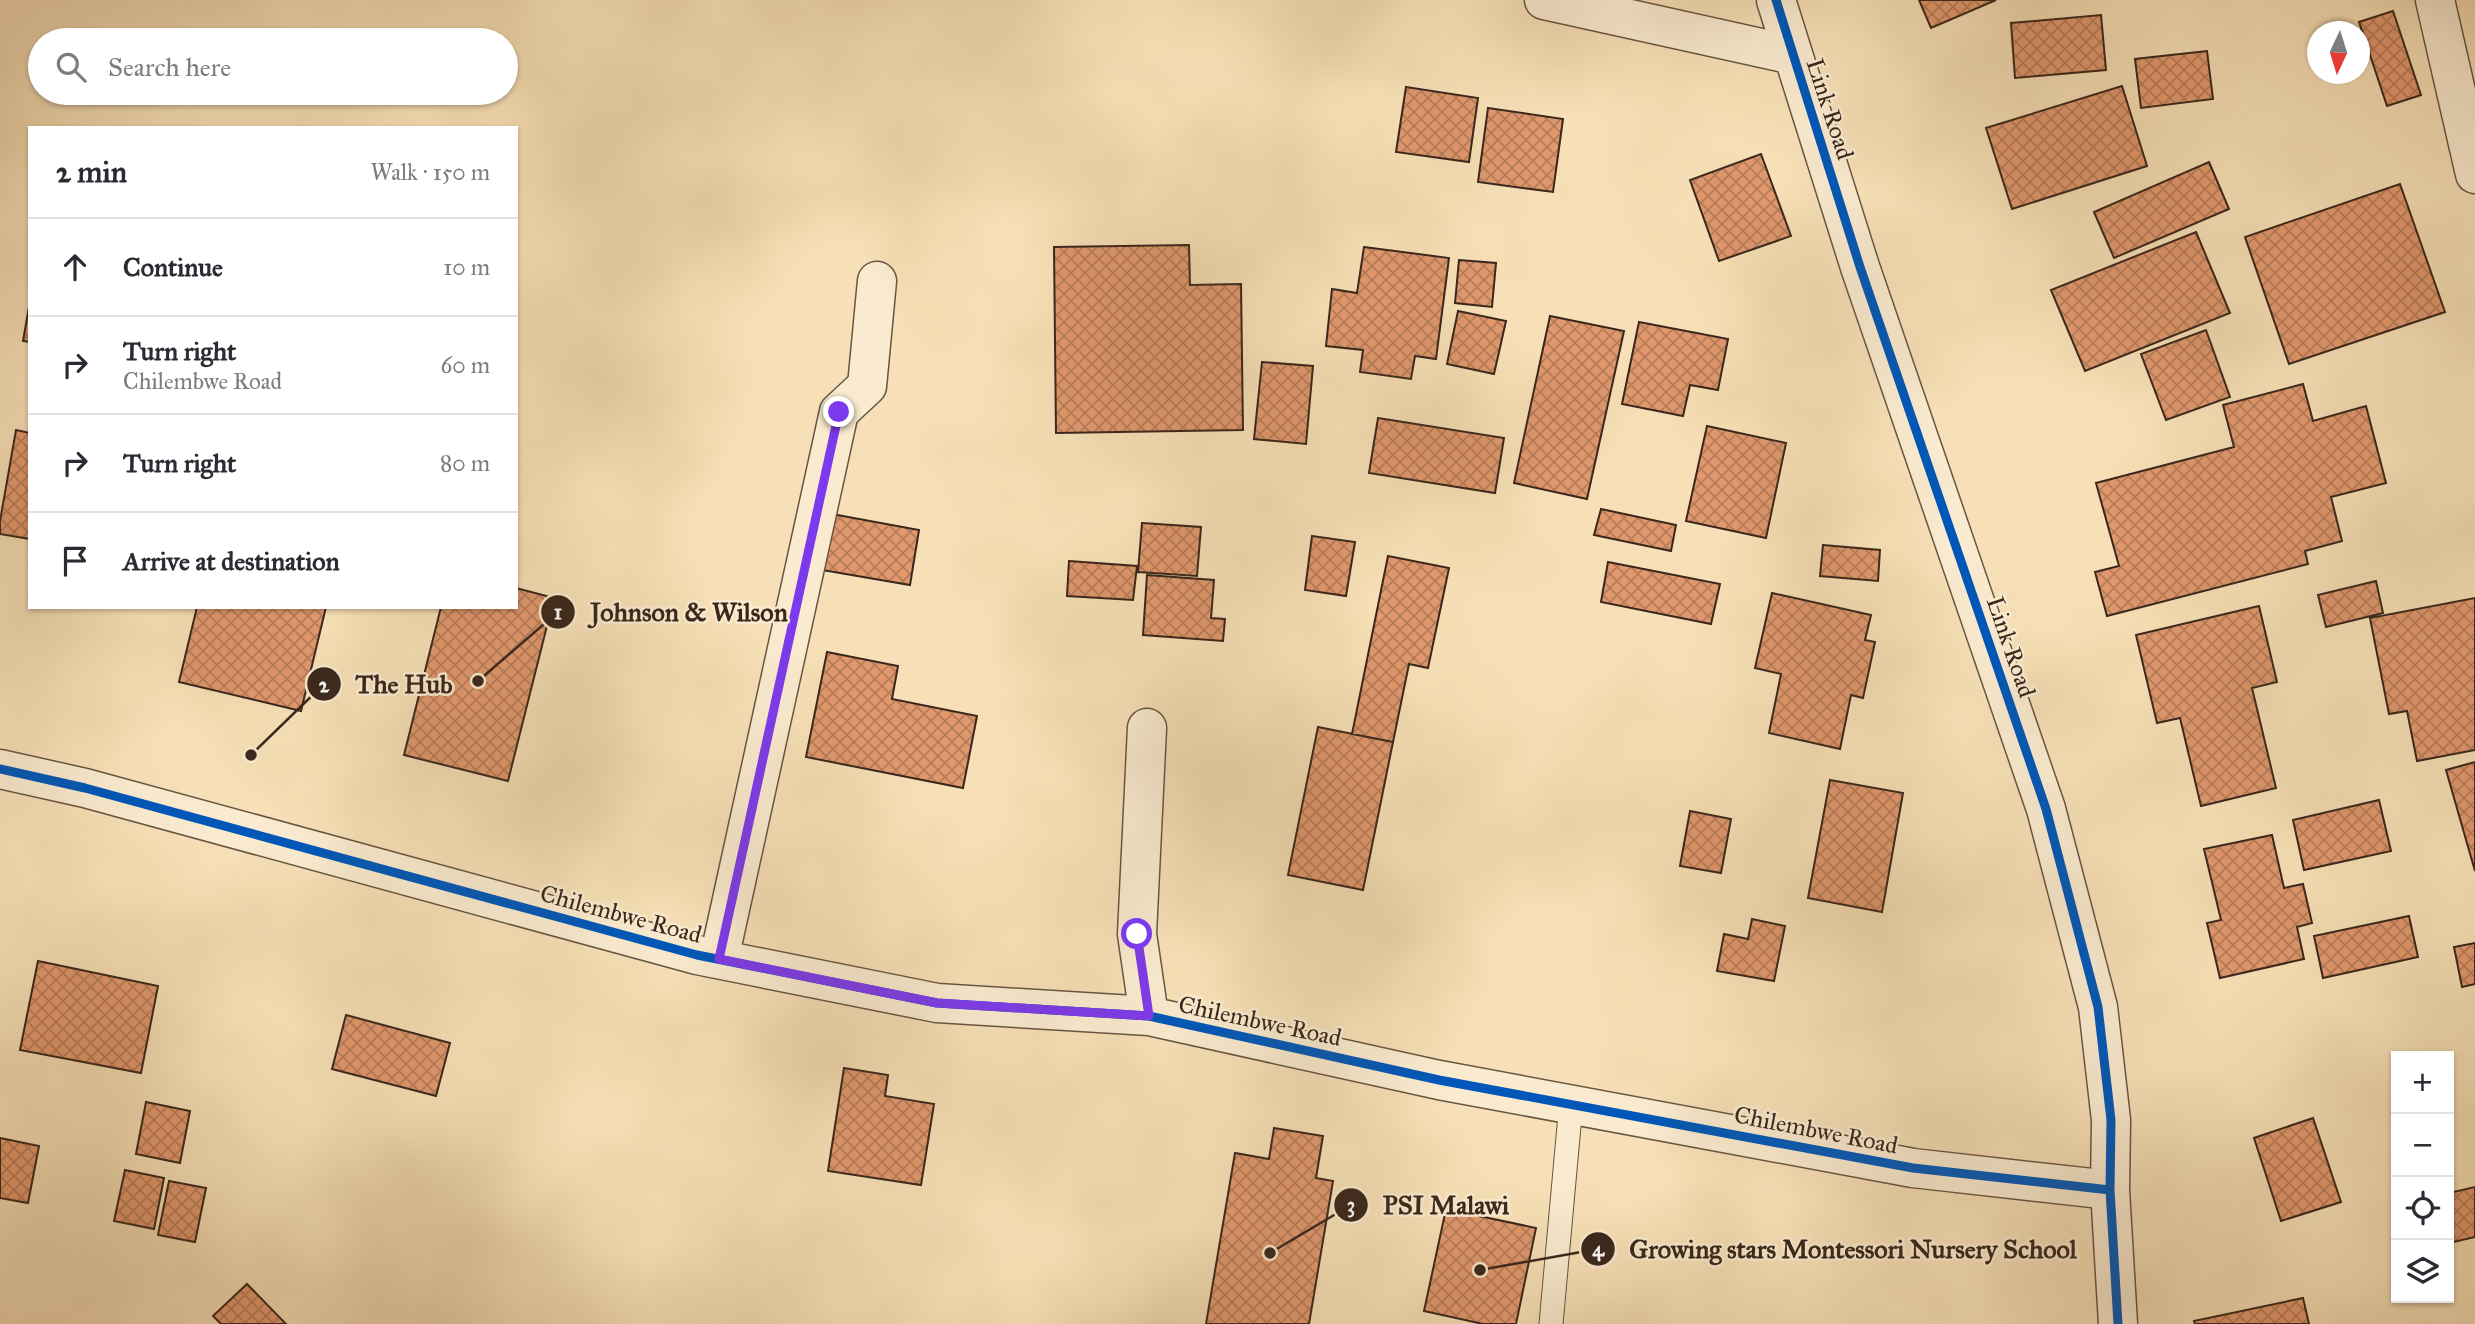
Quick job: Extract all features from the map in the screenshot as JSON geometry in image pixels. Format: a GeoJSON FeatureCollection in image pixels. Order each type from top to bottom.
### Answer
{"type":"FeatureCollection","features":[{"type":"Feature","properties":{"kind":"street"},"geometry":{"type":"LineString","coordinates":[[1544,0],[1793,55]]}},
{"type":"Feature","properties":{"kind":"street","name":"Link Road"},"geometry":{"type":"LineString","coordinates":[[1776,0],[1860,267],[2046,809],[2098,1007],[2111,1120],[2110,1190],[2118,1324]]}},
{"type":"Feature","properties":{"kind":"street"},"geometry":{"type":"LineString","coordinates":[[2435,0],[2475,174]]}},
{"type":"Feature","properties":{"kind":"street"},"geometry":{"type":"LineString","coordinates":[[719,959],[839,412],[867,386],[877,281]]}},
{"type":"Feature","properties":{"kind":"street"},"geometry":{"type":"LineString","coordinates":[[1147,727],[1137,934],[1149,1016]]}},
{"type":"Feature","properties":{"kind":"street","name":"Chilembwe Road"},"geometry":{"type":"LineString","coordinates":[[0,769],[85,788],[684,952],[937,1003],[1149,1016],[1439,1080],[1913,1168],[2110,1190]]}},
{"type":"Feature","properties":{"kind":"lane"},"geometry":{"type":"LineString","coordinates":[[1551,1324],[1571,1104]]}},
{"type":"Feature","properties":{"kind":"building"},"geometry":{"type":"Polygon","coordinates":[[[1919,0],[1996,0],[1931,28],[1919,0]]]}},
{"type":"Feature","properties":{"kind":"building"},"geometry":{"type":"Polygon","coordinates":[[[2393,11],[2421,95],[2387,106],[2370,55],[2370,21],[2362,21],[2393,11]]]}},
{"type":"Feature","properties":{"kind":"building"},"geometry":{"type":"Polygon","coordinates":[[[2101,15],[2106,70],[2015,78],[2011,23],[2101,15]]]}},
{"type":"Feature","properties":{"kind":"building"},"geometry":{"type":"Polygon","coordinates":[[[2207,51],[2213,99],[2141,108],[2135,59],[2207,51]]]}},
{"type":"Feature","properties":{"kind":"building"},"geometry":{"type":"Polygon","coordinates":[[[2122,86],[2147,166],[2012,209],[1986,128],[2122,86]]]}},
{"type":"Feature","properties":{"kind":"building"},"geometry":{"type":"Polygon","coordinates":[[[1406,87],[1478,98],[1469,162],[1396,152],[1406,87]]]}},
{"type":"Feature","properties":{"kind":"building"},"geometry":{"type":"Polygon","coordinates":[[[1488,108],[1563,119],[1553,192],[1478,182],[1488,108]]]}},
{"type":"Feature","properties":{"kind":"building"},"geometry":{"type":"Polygon","coordinates":[[[1761,154],[1791,236],[1719,261],[1690,180],[1761,154]]]}},
{"type":"Feature","properties":{"kind":"building"},"geometry":{"type":"Polygon","coordinates":[[[2209,162],[2229,209],[2114,258],[2094,212],[2209,162]]]}},
{"type":"Feature","properties":{"kind":"building"},"geometry":{"type":"Polygon","coordinates":[[[2400,184],[2445,312],[2289,364],[2245,237],[2400,184]]]}},
{"type":"Feature","properties":{"kind":"building"},"geometry":{"type":"Polygon","coordinates":[[[2196,232],[2230,313],[2085,371],[2051,290],[2196,232]]]}},
{"type":"Feature","properties":{"kind":"building"},"geometry":{"type":"Polygon","coordinates":[[[1189,245],[1190,285],[1241,284],[1243,430],[1056,433],[1054,247],[1189,245]]]}},
{"type":"Feature","properties":{"kind":"building"},"geometry":{"type":"Polygon","coordinates":[[[1364,247],[1449,258],[1436,359],[1415,356],[1411,379],[1360,372],[1363,350],[1326,346],[1332,289],[1357,293],[1364,247]]]}},
{"type":"Feature","properties":{"kind":"building"},"geometry":{"type":"Polygon","coordinates":[[[1459,260],[1496,263],[1492,307],[1455,303],[1459,260]]]}},
{"type":"Feature","properties":{"kind":"building"},"geometry":{"type":"Polygon","coordinates":[[[1458,311],[1506,321],[1494,374],[1447,364],[1458,311]]]}},
{"type":"Feature","properties":{"kind":"building"},"geometry":{"type":"Polygon","coordinates":[[[28,312],[28,342],[23,341],[28,312]]]}},
{"type":"Feature","properties":{"kind":"building"},"geometry":{"type":"Polygon","coordinates":[[[1550,316],[1624,331],[1587,499],[1514,483],[1550,316]]]}},
{"type":"Feature","properties":{"kind":"building"},"geometry":{"type":"Polygon","coordinates":[[[1639,322],[1728,339],[1718,390],[1690,385],[1683,416],[1622,404],[1639,322]]]}},
{"type":"Feature","properties":{"kind":"building"},"geometry":{"type":"Polygon","coordinates":[[[2206,330],[2230,397],[2166,420],[2141,354],[2206,330]]]}},
{"type":"Feature","properties":{"kind":"building"},"geometry":{"type":"Polygon","coordinates":[[[1262,362],[1313,366],[1306,444],[1254,439],[1262,362]]]}},
{"type":"Feature","properties":{"kind":"building"},"geometry":{"type":"Polygon","coordinates":[[[2303,384],[2313,421],[2366,406],[2386,483],[2331,497],[2342,541],[2305,551],[2308,564],[2107,616],[2095,572],[2119,566],[2096,483],[2234,447],[2223,405],[2303,384]]]}},
{"type":"Feature","properties":{"kind":"building"},"geometry":{"type":"Polygon","coordinates":[[[1378,418],[1504,438],[1495,493],[1369,473],[1378,418]]]}},
{"type":"Feature","properties":{"kind":"building"},"geometry":{"type":"Polygon","coordinates":[[[1707,426],[1786,443],[1766,538],[1686,521],[1707,426]]]}},
{"type":"Feature","properties":{"kind":"building"},"geometry":{"type":"Polygon","coordinates":[[[16,430],[28,433],[28,539],[0,534],[16,430]]]}},
{"type":"Feature","properties":{"kind":"building"},"geometry":{"type":"Polygon","coordinates":[[[1601,509],[1676,525],[1671,551],[1594,535],[1601,509]]]}},
{"type":"Feature","properties":{"kind":"building"},"geometry":{"type":"Polygon","coordinates":[[[832,514],[919,530],[910,585],[822,570],[832,514]]]}},
{"type":"Feature","properties":{"kind":"building"},"geometry":{"type":"Polygon","coordinates":[[[1142,523],[1201,527],[1197,576],[1138,572],[1142,523]]]}},
{"type":"Feature","properties":{"kind":"building"},"geometry":{"type":"Polygon","coordinates":[[[1312,536],[1355,542],[1346,596],[1305,590],[1312,536]]]}},
{"type":"Feature","properties":{"kind":"building"},"geometry":{"type":"Polygon","coordinates":[[[1823,545],[1880,550],[1878,581],[1820,576],[1823,545]]]}},
{"type":"Feature","properties":{"kind":"building"},"geometry":{"type":"Polygon","coordinates":[[[1388,556],[1449,568],[1428,668],[1409,664],[1393,742],[1352,734],[1388,556]]]}},
{"type":"Feature","properties":{"kind":"building"},"geometry":{"type":"Polygon","coordinates":[[[1069,561],[1137,566],[1133,600],[1067,596],[1069,561]]]}},
{"type":"Feature","properties":{"kind":"building"},"geometry":{"type":"Polygon","coordinates":[[[1608,562],[1720,584],[1711,624],[1601,602],[1608,562]]]}},
{"type":"Feature","properties":{"kind":"building"},"geometry":{"type":"Polygon","coordinates":[[[1147,575],[1214,580],[1211,618],[1225,619],[1223,641],[1143,635],[1147,575]]]}},
{"type":"Feature","properties":{"kind":"building"},"geometry":{"type":"Polygon","coordinates":[[[2376,581],[2383,613],[2326,627],[2318,595],[2376,581]]]}},
{"type":"Feature","properties":{"kind":"building"},"geometry":{"type":"Polygon","coordinates":[[[518,589],[554,598],[508,781],[404,755],[440,609],[518,609],[518,589]]]}},
{"type":"Feature","properties":{"kind":"building"},"geometry":{"type":"Polygon","coordinates":[[[1772,593],[1871,615],[1865,640],[1875,642],[1863,698],[1851,695],[1840,749],[1769,733],[1781,674],[1755,668],[1772,593]]]}},
{"type":"Feature","properties":{"kind":"building"},"geometry":{"type":"Polygon","coordinates":[[[2475,598],[2475,750],[2417,761],[2407,711],[2389,714],[2370,618],[2475,598]]]}},
{"type":"Feature","properties":{"kind":"building"},"geometry":{"type":"Polygon","coordinates":[[[2259,606],[2277,682],[2252,688],[2276,788],[2201,806],[2180,718],[2157,723],[2136,635],[2259,606]]]}},
{"type":"Feature","properties":{"kind":"building"},"geometry":{"type":"Polygon","coordinates":[[[197,609],[326,609],[301,711],[179,682],[197,609]]]}},
{"type":"Feature","properties":{"kind":"building"},"geometry":{"type":"Polygon","coordinates":[[[827,652],[898,666],[892,699],[977,716],[963,788],[806,757],[827,652]]]}},
{"type":"Feature","properties":{"kind":"building"},"geometry":{"type":"Polygon","coordinates":[[[1318,727],[1393,742],[1363,890],[1288,875],[1318,727]]]}},
{"type":"Feature","properties":{"kind":"building"},"geometry":{"type":"Polygon","coordinates":[[[2475,762],[2475,871],[2446,770],[2475,762]]]}},
{"type":"Feature","properties":{"kind":"building"},"geometry":{"type":"Polygon","coordinates":[[[1830,780],[1903,793],[1882,912],[1808,898],[1830,780]]]}},
{"type":"Feature","properties":{"kind":"building"},"geometry":{"type":"Polygon","coordinates":[[[2379,800],[2391,851],[2304,870],[2293,820],[2379,800]]]}},
{"type":"Feature","properties":{"kind":"building"},"geometry":{"type":"Polygon","coordinates":[[[1690,811],[1731,819],[1721,873],[1680,866],[1690,811]]]}},
{"type":"Feature","properties":{"kind":"building"},"geometry":{"type":"Polygon","coordinates":[[[2272,835],[2284,888],[2303,884],[2312,923],[2297,927],[2304,959],[2220,978],[2207,923],[2221,920],[2204,849],[2272,835]]]}},
{"type":"Feature","properties":{"kind":"building"},"geometry":{"type":"Polygon","coordinates":[[[2409,916],[2418,957],[2323,978],[2314,936],[2409,916]]]}},
{"type":"Feature","properties":{"kind":"building"},"geometry":{"type":"Polygon","coordinates":[[[1752,919],[1785,926],[1774,981],[1717,971],[1724,934],[1748,939],[1752,919]]]}},
{"type":"Feature","properties":{"kind":"building"},"geometry":{"type":"Polygon","coordinates":[[[2475,943],[2475,984],[2462,987],[2454,947],[2475,943]]]}},
{"type":"Feature","properties":{"kind":"building"},"geometry":{"type":"Polygon","coordinates":[[[38,961],[158,986],[141,1073],[20,1050],[38,961]]]}},
{"type":"Feature","properties":{"kind":"building"},"geometry":{"type":"Polygon","coordinates":[[[346,1015],[450,1043],[436,1096],[332,1069],[346,1015]]]}},
{"type":"Feature","properties":{"kind":"building"},"geometry":{"type":"Polygon","coordinates":[[[844,1068],[888,1075],[885,1096],[934,1104],[921,1185],[828,1171],[844,1068]]]}},
{"type":"Feature","properties":{"kind":"building"},"geometry":{"type":"Polygon","coordinates":[[[146,1102],[190,1111],[180,1163],[136,1154],[146,1102]]]}},
{"type":"Feature","properties":{"kind":"building"},"geometry":{"type":"Polygon","coordinates":[[[2313,1118],[2341,1202],[2281,1221],[2254,1138],[2313,1118]]]}},
{"type":"Feature","properties":{"kind":"building"},"geometry":{"type":"Polygon","coordinates":[[[1274,1128],[1323,1136],[1316,1178],[1333,1181],[1309,1324],[1206,1324],[1235,1153],[1269,1159],[1274,1128]]]}},
{"type":"Feature","properties":{"kind":"building"},"geometry":{"type":"Polygon","coordinates":[[[0,1138],[39,1146],[28,1203],[0,1198],[0,1138]]]}},
{"type":"Feature","properties":{"kind":"building"},"geometry":{"type":"Polygon","coordinates":[[[125,1170],[164,1178],[154,1229],[114,1221],[125,1170]]]}},
{"type":"Feature","properties":{"kind":"building"},"geometry":{"type":"Polygon","coordinates":[[[169,1181],[206,1188],[195,1242],[158,1235],[169,1181]]]}},
{"type":"Feature","properties":{"kind":"building"},"geometry":{"type":"Polygon","coordinates":[[[2475,1187],[2475,1237],[2454,1242],[2454,1240],[2454,1192],[2475,1187]]]}},
{"type":"Feature","properties":{"kind":"building"},"geometry":{"type":"Polygon","coordinates":[[[1446,1209],[1536,1228],[1516,1324],[1483,1324],[1424,1311],[1446,1209]]]}},
{"type":"Feature","properties":{"kind":"building"},"geometry":{"type":"Polygon","coordinates":[[[247,1284],[286,1324],[221,1324],[213,1316],[247,1284]]]}},
{"type":"Feature","properties":{"kind":"building"},"geometry":{"type":"Polygon","coordinates":[[[2303,1298],[2309,1324],[2195,1324],[2194,1321],[2303,1298]]]}},
{"type":"Feature","properties":{"kind":"cycle path"},"geometry":{"type":"LineString","coordinates":[[1776,0],[1860,267],[2046,809],[2098,1007],[2111,1120],[2110,1190],[2118,1324]]}},
{"type":"Feature","properties":{"kind":"cycle path"},"geometry":{"type":"LineString","coordinates":[[0,769],[85,788],[697,955],[937,1003],[1149,1016],[1439,1080],[1913,1168],[2110,1190]]}},
{"type":"Feature","properties":{"kind":"place","name":"Johnson & Wilson"},"geometry":{"type":"Point","coordinates":[478,681]}},
{"type":"Feature","properties":{"kind":"place","name":"The Hub"},"geometry":{"type":"Point","coordinates":[251,755]}},
{"type":"Feature","properties":{"kind":"place","name":"PSI Malawi"},"geometry":{"type":"Point","coordinates":[1270,1253]}},
{"type":"Feature","properties":{"kind":"place","name":"Growing stars Montessori Nursery School"},"geometry":{"type":"Point","coordinates":[1480,1270]}},
{"type":"Feature","properties":{"kind":"route"},"geometry":{"type":"LineString","coordinates":[[839,412],[719,959],[937,1003],[1149,1016],[1137,934]]}}]}
